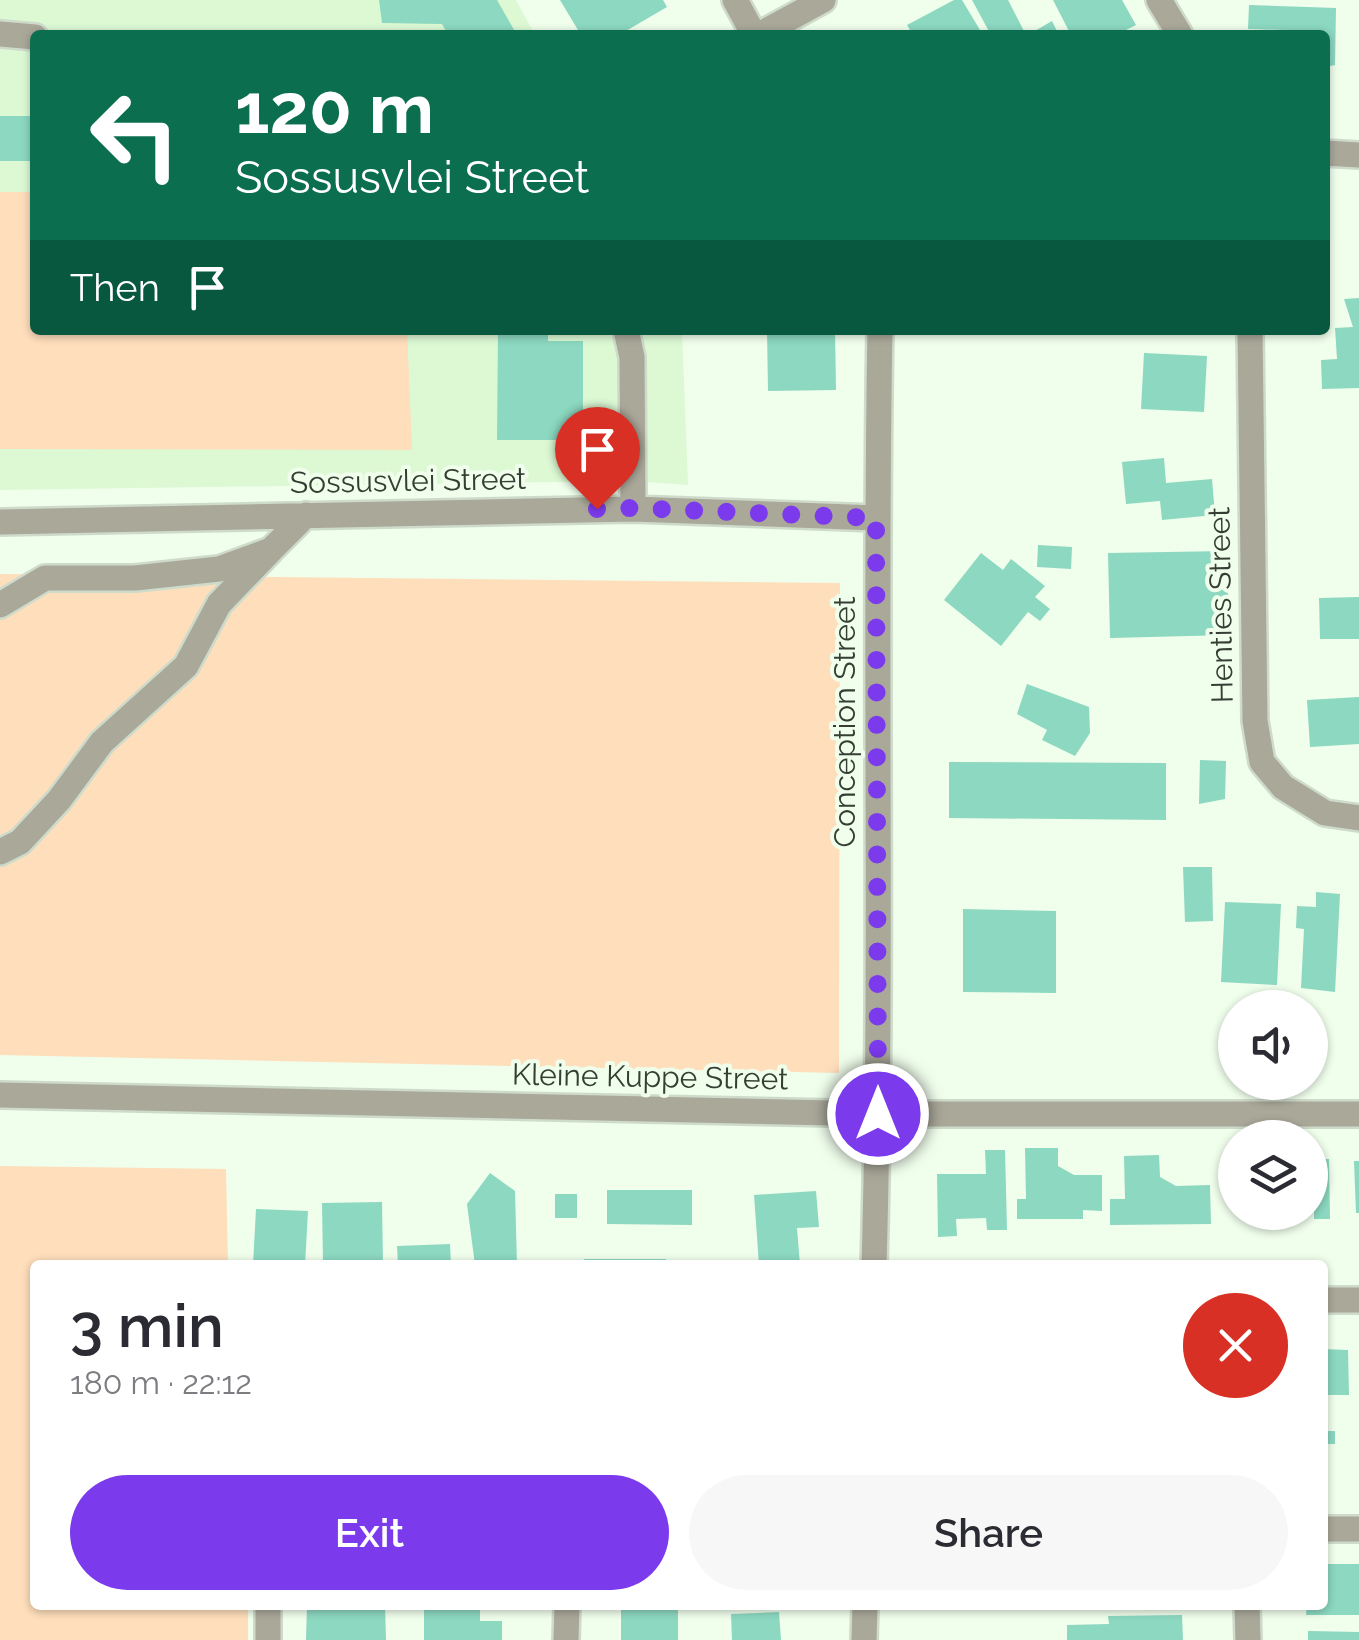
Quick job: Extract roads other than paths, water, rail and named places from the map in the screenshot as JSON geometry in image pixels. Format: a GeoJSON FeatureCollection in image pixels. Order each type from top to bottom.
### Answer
{"type":"FeatureCollection","features":[{"type":"Feature","properties":{"kind":"street"},"geometry":{"type":"LineString","coordinates":[[735,0],[754,30]]}},
{"type":"Feature","properties":{"kind":"street"},"geometry":{"type":"LineString","coordinates":[[766,30],[822,0]]}},
{"type":"Feature","properties":{"kind":"street"},"geometry":{"type":"LineString","coordinates":[[1159,0],[1177,30]]}},
{"type":"Feature","properties":{"kind":"street"},"geometry":{"type":"LineString","coordinates":[[0,34],[30,37]]}},
{"type":"Feature","properties":{"kind":"street"},"geometry":{"type":"LineString","coordinates":[[1330,152],[1359,154]]}},
{"type":"Feature","properties":{"kind":"street"},"geometry":{"type":"LineString","coordinates":[[627,335],[632,357],[633,508]]}},
{"type":"Feature","properties":{"kind":"street","name":"Conception Street"},"geometry":{"type":"LineString","coordinates":[[874,1260],[880,335]]}},
{"type":"Feature","properties":{"kind":"street","name":"Henties Street"},"geometry":{"type":"LineString","coordinates":[[1250,335],[1255,721],[1262,762],[1283,787],[1325,813],[1359,818]]}},
{"type":"Feature","properties":{"kind":"street","name":"Sossusvlei Street"},"geometry":{"type":"LineString","coordinates":[[0,522],[633,508],[876,518]]}},
{"type":"Feature","properties":{"kind":"street"},"geometry":{"type":"LineString","coordinates":[[0,852],[20,842],[59,800],[102,742],[186,666],[218,604],[306,516]]}},
{"type":"Feature","properties":{"kind":"street"},"geometry":{"type":"LineString","coordinates":[[0,605],[45,578],[136,578],[219,570],[270,550]]}},
{"type":"Feature","properties":{"kind":"street","name":"Kleine Kuppe Street"},"geometry":{"type":"LineString","coordinates":[[0,1095],[878,1114],[1359,1114]]}},
{"type":"Feature","properties":{"kind":"street"},"geometry":{"type":"LineString","coordinates":[[1328,1300],[1359,1300]]}},
{"type":"Feature","properties":{"kind":"street"},"geometry":{"type":"LineString","coordinates":[[1328,1529],[1359,1530]]}},
{"type":"Feature","properties":{"kind":"street"},"geometry":{"type":"LineString","coordinates":[[268,1610],[268,1640]]}},
{"type":"Feature","properties":{"kind":"street"},"geometry":{"type":"LineString","coordinates":[[566,1610],[566,1640]]}},
{"type":"Feature","properties":{"kind":"street"},"geometry":{"type":"LineString","coordinates":[[864,1640],[865,1610]]}},
{"type":"Feature","properties":{"kind":"street"},"geometry":{"type":"LineString","coordinates":[[1247,1610],[1248,1640]]}}]}
